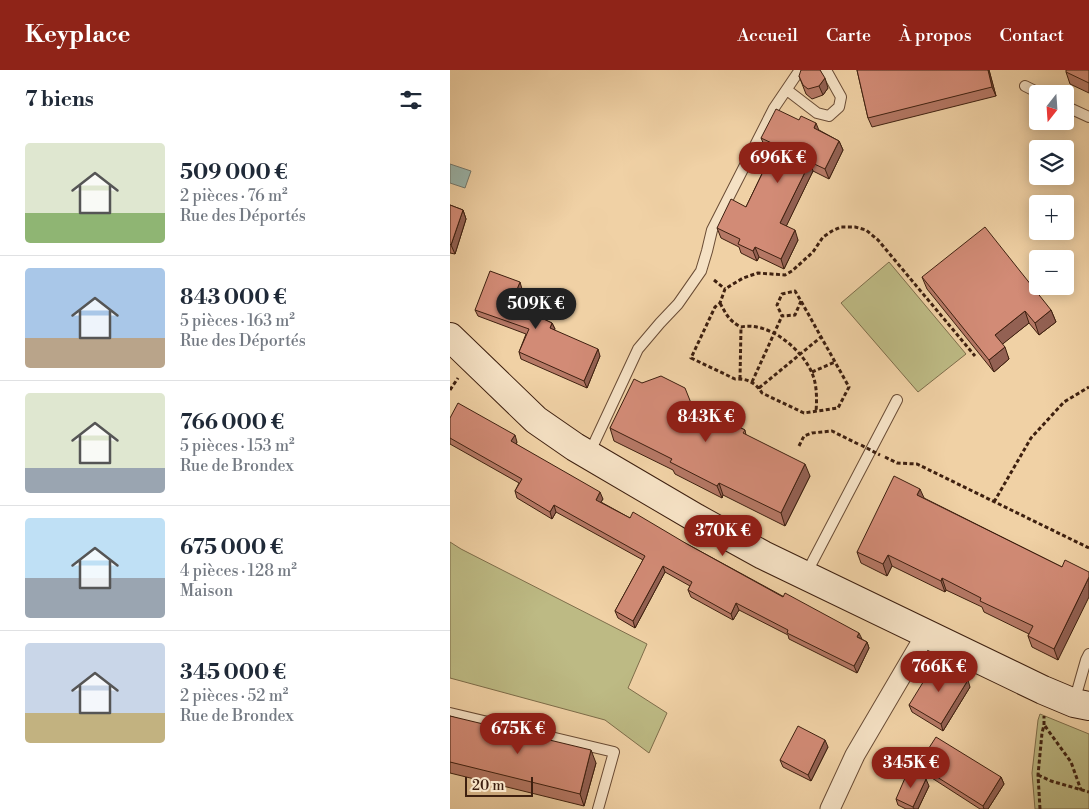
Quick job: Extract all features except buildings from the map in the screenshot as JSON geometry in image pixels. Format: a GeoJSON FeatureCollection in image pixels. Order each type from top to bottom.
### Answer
{"type":"FeatureCollection","features":[{"type":"Feature","properties":{"kind":"street"},"geometry":{"type":"LineString","coordinates":[[450,337],[536,420],[588,455],[763,555],[1043,690],[1081,704]]}},
{"type":"Feature","properties":{"kind":"street"},"geometry":{"type":"LineString","coordinates":[[830,809],[855,755],[926,634]]}},
{"type":"Feature","properties":{"kind":"lane"},"geometry":{"type":"LineString","coordinates":[[588,455],[638,349],[678,304],[701,271],[712,230],[774,108],[801,70]]}},
{"type":"Feature","properties":{"kind":"lane"},"geometry":{"type":"LineString","coordinates":[[786,90],[817,112],[829,116],[839,107],[841,97],[826,70]]}},
{"type":"Feature","properties":{"kind":"lane"},"geometry":{"type":"LineString","coordinates":[[1025,86],[1029,88]]}},
{"type":"Feature","properties":{"kind":"lane"},"geometry":{"type":"LineString","coordinates":[[1074,110],[1089,117]]}},
{"type":"Feature","properties":{"kind":"lane"},"geometry":{"type":"LineString","coordinates":[[806,575],[897,400]]}},
{"type":"Feature","properties":{"kind":"lane"},"geometry":{"type":"LineString","coordinates":[[1081,704],[1086,660],[1089,654]]}},
{"type":"Feature","properties":{"kind":"lane"},"geometry":{"type":"LineString","coordinates":[[450,713],[614,752],[598,809]]}},
{"type":"Feature","properties":{"kind":"path"},"geometry":{"type":"LineString","coordinates":[[752,382],[782,316],[777,305],[782,294],[796,291],[849,387],[838,408],[804,413],[762,393],[752,382],[735,379],[691,358],[715,307],[720,303],[725,289],[743,278],[758,273],[785,275],[802,264],[823,237],[841,227],[855,227],[866,230],[878,240],[975,356]]}},
{"type":"Feature","properties":{"kind":"path"},"geometry":{"type":"LineString","coordinates":[[782,316],[795,315],[801,301]]}},
{"type":"Feature","properties":{"kind":"path"},"geometry":{"type":"LineString","coordinates":[[720,303],[733,323],[740,326],[758,327],[774,333],[789,343],[800,354],[812,372],[816,389],[816,412]]}},
{"type":"Feature","properties":{"kind":"path"},"geometry":{"type":"LineString","coordinates":[[740,326],[740,379]]}},
{"type":"Feature","properties":{"kind":"path"},"geometry":{"type":"LineString","coordinates":[[759,388],[821,337]]}},
{"type":"Feature","properties":{"kind":"path"},"geometry":{"type":"LineString","coordinates":[[812,372],[835,362]]}},
{"type":"Feature","properties":{"kind":"path"},"geometry":{"type":"LineString","coordinates":[[450,390],[452,386]]}},
{"type":"Feature","properties":{"kind":"path"},"geometry":{"type":"LineString","coordinates":[[994,502],[1031,438],[1064,402],[1089,387]]}},
{"type":"Feature","properties":{"kind":"path"},"geometry":{"type":"LineString","coordinates":[[799,446],[804,436],[812,432],[832,431],[897,463],[917,464],[1089,548]]}},
{"type":"Feature","properties":{"kind":"path"},"geometry":{"type":"LineString","coordinates":[[1040,809],[1038,775],[1044,725],[1043,690]]}},
{"type":"Feature","properties":{"kind":"path"},"geometry":{"type":"LineString","coordinates":[[1044,725],[1071,762],[1081,790]]}},
{"type":"Feature","properties":{"kind":"path"},"geometry":{"type":"LineString","coordinates":[[1038,775],[1051,781],[1089,792]]}},
{"type":"Feature","properties":{"kind":"shaded area"},"geometry":{"type":"Polygon","coordinates":[[[450,164],[471,171],[465,188],[450,183],[450,164]]]}},
{"type":"Feature","properties":{"kind":"shaded area"},"geometry":{"type":"Polygon","coordinates":[[[889,262],[966,354],[918,392],[841,303],[889,262]]]}},
{"type":"Feature","properties":{"kind":"shaded area"},"geometry":{"type":"Polygon","coordinates":[[[450,542],[647,644],[628,688],[667,713],[649,753],[605,720],[450,678],[450,542]]]}},
{"type":"Feature","properties":{"kind":"shaded area"},"geometry":{"type":"Polygon","coordinates":[[[1040,714],[1089,734],[1089,809],[1035,809],[1032,773],[1040,714]]]}}]}
